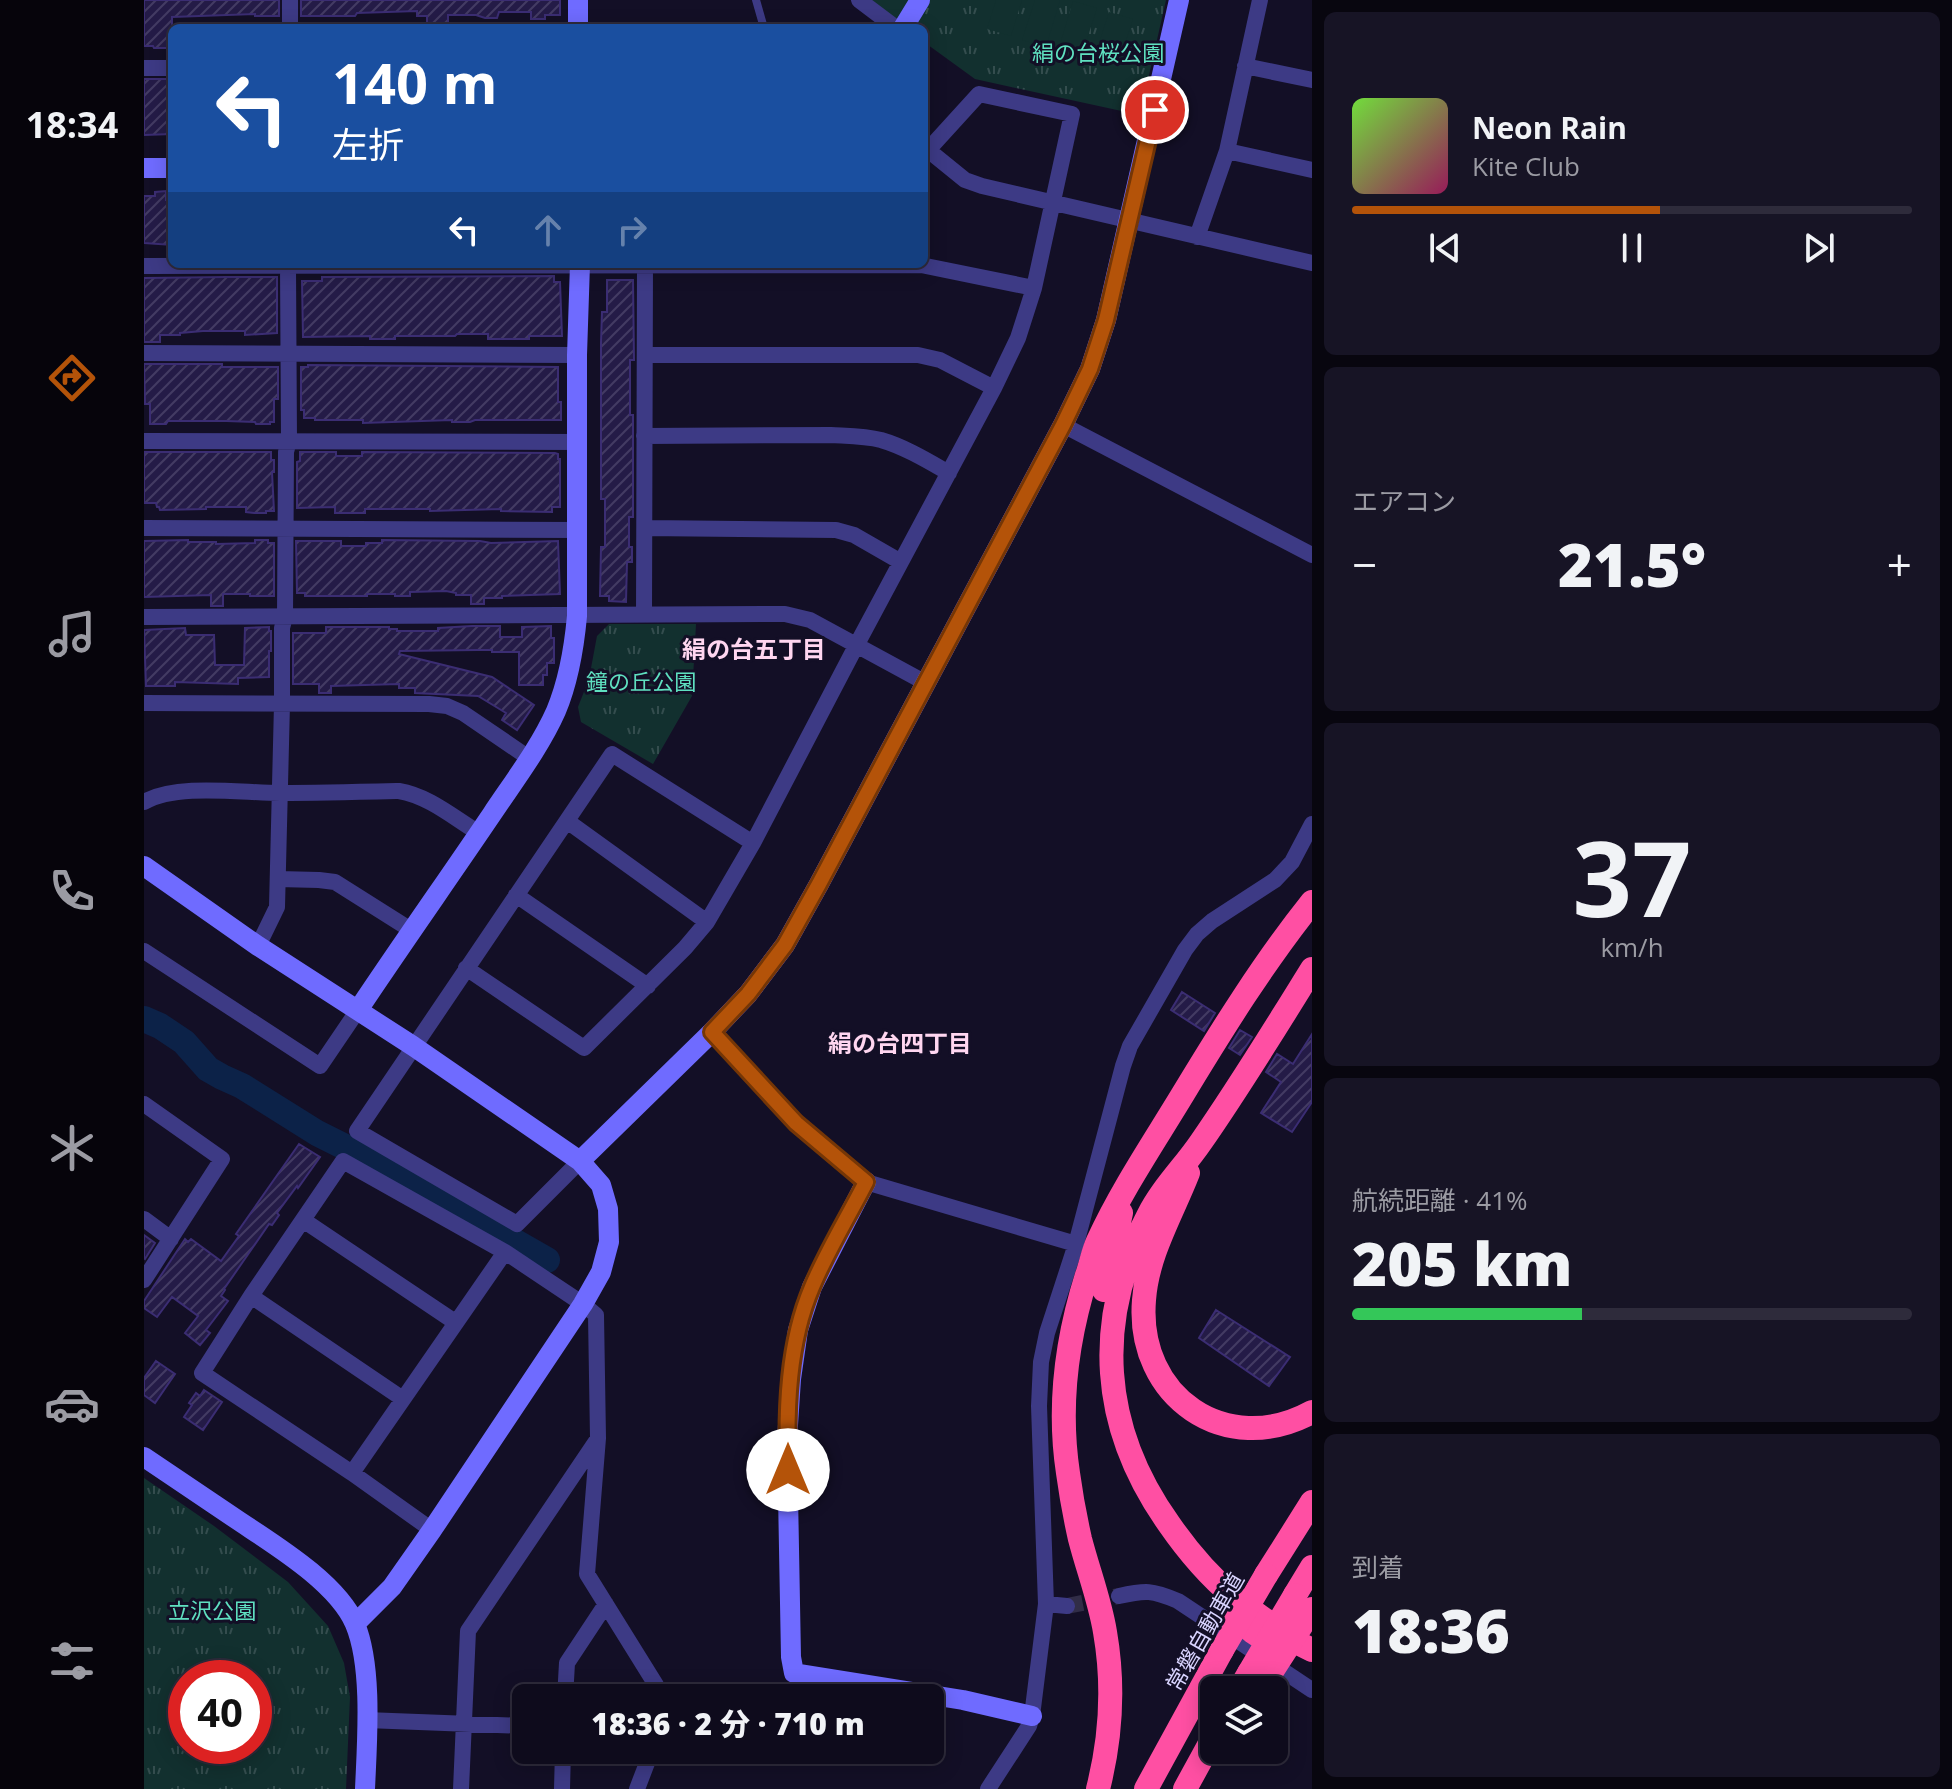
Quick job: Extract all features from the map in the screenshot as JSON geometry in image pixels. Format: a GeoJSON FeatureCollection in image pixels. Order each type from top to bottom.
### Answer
{"type":"FeatureCollection","features":[{"type":"Feature","properties":{"kind":"highway"},"geometry":{"type":"LineString","coordinates":[[1098,1789],[1106,1761],[1111,1700],[1109,1666],[1105,1631],[1080,1539],[1069,1482],[1065,1393],[1071,1333],[1097,1243],[1127,1187],[1222,1030],[1309,903]]}},
{"type":"Feature","properties":{"kind":"highway"},"geometry":{"type":"LineString","coordinates":[[1312,969],[1200,1145],[1168,1183],[1149,1214],[1125,1271],[1113,1325],[1111,1353],[1114,1403],[1126,1445],[1148,1491],[1182,1542],[1233,1596],[1312,1650]]}},
{"type":"Feature","properties":{"kind":"highway"},"geometry":{"type":"LineString","coordinates":[[1200,1145],[1157,1246],[1148,1275],[1144,1327],[1149,1354],[1159,1376],[1174,1394],[1192,1412],[1216,1422],[1242,1428],[1269,1429],[1299,1420],[1312,1412]]}},
{"type":"Feature","properties":{"kind":"highway"},"geometry":{"type":"LineString","coordinates":[[1127,1187],[1100,1306],[1096,1340],[1099,1406],[1114,1458],[1144,1515],[1188,1572],[1224,1609],[1253,1632],[1312,1667]]}},
{"type":"Feature","properties":{"kind":"highway","name":"常磐自動車道"},"geometry":{"type":"LineString","coordinates":[[1146,1789],[1222,1650],[1312,1502]]}},
{"type":"Feature","properties":{"kind":"highway"},"geometry":{"type":"LineString","coordinates":[[1258,1676],[1306,1604],[1312,1567]]}},
{"type":"Feature","properties":{"kind":"highway"},"geometry":{"type":"LineString","coordinates":[[1185,1789],[1200,1762]]}},
{"type":"Feature","properties":{"kind":"highway"},"geometry":{"type":"LineString","coordinates":[[1196,1789],[1212,1764]]}},
{"type":"Feature","properties":{"kind":"street"},"geometry":{"type":"LineString","coordinates":[[290,0],[290,24]]}},
{"type":"Feature","properties":{"kind":"street"},"geometry":{"type":"LineString","coordinates":[[578,0],[578,24]]}},
{"type":"Feature","properties":{"kind":"street"},"geometry":{"type":"LineString","coordinates":[[859,0],[891,24]]}},
{"type":"Feature","properties":{"kind":"street"},"geometry":{"type":"LineString","coordinates":[[905,24],[920,0]]}},
{"type":"Feature","properties":{"kind":"street"},"geometry":{"type":"LineString","coordinates":[[753,843],[612,754],[357,1131],[517,1224],[712,1032],[748,994],[785,945],[1090,369],[1106,320],[1131,220],[1179,0]]}},
{"type":"Feature","properties":{"kind":"street"},"geometry":{"type":"LineString","coordinates":[[1197,237],[1227,151],[1260,0]]}},
{"type":"Feature","properties":{"kind":"street"},"geometry":{"type":"LineString","coordinates":[[1245,66],[1312,80]]}},
{"type":"Feature","properties":{"kind":"street"},"geometry":{"type":"LineString","coordinates":[[144,68],[168,68]]}},
{"type":"Feature","properties":{"kind":"street"},"geometry":{"type":"LineString","coordinates":[[466,968],[584,1048],[648,986],[707,922],[753,843],[1018,338],[1034,288],[1072,114],[979,94],[928,149]]}},
{"type":"Feature","properties":{"kind":"street"},"geometry":{"type":"LineString","coordinates":[[1227,151],[1312,170]]}},
{"type":"Feature","properties":{"kind":"street"},"geometry":{"type":"LineString","coordinates":[[928,152],[965,180],[1053,204],[1312,263]]}},
{"type":"Feature","properties":{"kind":"street"},"geometry":{"type":"LineString","coordinates":[[144,168],[168,168]]}},
{"type":"Feature","properties":{"kind":"street"},"geometry":{"type":"LineString","coordinates":[[144,266],[168,266]]}},
{"type":"Feature","properties":{"kind":"street"},"geometry":{"type":"LineString","coordinates":[[928,266],[1034,288]]}},
{"type":"Feature","properties":{"kind":"street"},"geometry":{"type":"LineString","coordinates":[[258,946],[277,907],[286,452],[289,441],[288,268]]}},
{"type":"Feature","properties":{"kind":"street"},"geometry":{"type":"LineString","coordinates":[[144,951],[320,1066],[529,758],[555,713],[574,648],[577,616],[580,268]]}},
{"type":"Feature","properties":{"kind":"street"},"geometry":{"type":"LineString","coordinates":[[644,615],[645,268]]}},
{"type":"Feature","properties":{"kind":"street"},"geometry":{"type":"LineString","coordinates":[[144,353],[577,355]]}},
{"type":"Feature","properties":{"kind":"street"},"geometry":{"type":"LineString","coordinates":[[645,355],[918,355],[940,360],[994,388]]}},
{"type":"Feature","properties":{"kind":"street"},"geometry":{"type":"LineString","coordinates":[[1063,425],[1312,555]]}},
{"type":"Feature","properties":{"kind":"street"},"geometry":{"type":"LineString","coordinates":[[644,436],[857,436],[882,441],[949,473]]}},
{"type":"Feature","properties":{"kind":"street"},"geometry":{"type":"LineString","coordinates":[[144,441],[578,442]]}},
{"type":"Feature","properties":{"kind":"street"},"geometry":{"type":"LineString","coordinates":[[144,528],[578,530]]}},
{"type":"Feature","properties":{"kind":"street"},"geometry":{"type":"LineString","coordinates":[[645,528],[836,530],[854,535],[901,562]]}},
{"type":"Feature","properties":{"kind":"street"},"geometry":{"type":"LineString","coordinates":[[144,617],[785,614],[810,620],[926,683]]}},
{"type":"Feature","properties":{"kind":"street"},"geometry":{"type":"LineString","coordinates":[[144,703],[447,706],[463,713],[529,758]]}},
{"type":"Feature","properties":{"kind":"street"},"geometry":{"type":"LineString","coordinates":[[144,802],[157,794],[177,791],[399,791],[412,794],[479,833]]}},
{"type":"Feature","properties":{"kind":"street"},"geometry":{"type":"LineString","coordinates":[[567,821],[707,922]]}},
{"type":"Feature","properties":{"kind":"street"},"geometry":{"type":"LineString","coordinates":[[988,1789],[1029,1726],[1032,1716],[1046,1604],[1039,1406],[1041,1362],[1123,1066],[1130,1046],[1197,934],[1275,880],[1292,862],[1312,824]]}},
{"type":"Feature","properties":{"kind":"street"},"geometry":{"type":"LineString","coordinates":[[144,866],[580,1161],[601,1185],[608,1209],[609,1242],[601,1272],[583,1304],[392,1587],[355,1624]]}},
{"type":"Feature","properties":{"kind":"street"},"geometry":{"type":"LineString","coordinates":[[278,879],[335,882],[411,930]]}},
{"type":"Feature","properties":{"kind":"street"},"geometry":{"type":"LineString","coordinates":[[516,895],[648,986]]}},
{"type":"Feature","properties":{"kind":"street"},"geometry":{"type":"LineString","coordinates":[[712,1032],[796,1123],[866,1182],[1076,1244]]}},
{"type":"Feature","properties":{"kind":"street"},"geometry":{"type":"LineString","coordinates":[[144,1104],[222,1159],[144,1280]]}},
{"type":"Feature","properties":{"kind":"street"},"geometry":{"type":"LineString","coordinates":[[432,1530],[202,1373],[343,1161],[505,1252],[596,1315],[598,1438],[587,1574],[655,1684]]}},
{"type":"Feature","properties":{"kind":"street"},"geometry":{"type":"LineString","coordinates":[[866,1182],[812,1287],[798,1330],[787,1440],[791,1657],[794,1673],[963,1700],[1032,1716]]}},
{"type":"Feature","properties":{"kind":"street"},"geometry":{"type":"LineString","coordinates":[[144,1219],[171,1239]]}},
{"type":"Feature","properties":{"kind":"street"},"geometry":{"type":"LineString","coordinates":[[303,1220],[455,1322]]}},
{"type":"Feature","properties":{"kind":"street"},"geometry":{"type":"LineString","coordinates":[[352,1473],[505,1252]]}},
{"type":"Feature","properties":{"kind":"street"},"geometry":{"type":"LineString","coordinates":[[251,1296],[403,1399]]}},
{"type":"Feature","properties":{"kind":"street"},"geometry":{"type":"LineString","coordinates":[[461,1789],[468,1631],[598,1438]]}},
{"type":"Feature","properties":{"kind":"street"},"geometry":{"type":"LineString","coordinates":[[144,1457],[283,1551],[344,1605],[355,1624],[362,1650],[366,1720],[365,1789]]}},
{"type":"Feature","properties":{"kind":"street"},"geometry":{"type":"LineString","coordinates":[[1119,1596],[1155,1591],[1178,1601],[1312,1690]]}},
{"type":"Feature","properties":{"kind":"street"},"geometry":{"type":"LineString","coordinates":[[566,1684],[567,1663],[606,1604]]}},
{"type":"Feature","properties":{"kind":"street"},"geometry":{"type":"LineString","coordinates":[[1046,1604],[1067,1606]]}},
{"type":"Feature","properties":{"kind":"street"},"geometry":{"type":"LineString","coordinates":[[366,1720],[512,1725]]}},
{"type":"Feature","properties":{"kind":"street"},"geometry":{"type":"LineString","coordinates":[[562,1789],[563,1764]]}},
{"type":"Feature","properties":{"kind":"street"},"geometry":{"type":"LineString","coordinates":[[637,1789],[647,1764]]}},
{"type":"Feature","properties":{"kind":"lane"},"geometry":{"type":"LineString","coordinates":[[756,0],[763,24]]}},
{"type":"Feature","properties":{"kind":"green space","name":"絹の台桜公園"},"geometry":{"type":"Polygon","coordinates":[[[872,0],[1166,0],[1140,115],[975,79],[928,45],[928,24],[900,24],[872,0]]]}},
{"type":"Feature","properties":{"kind":"green space"},"geometry":{"type":"Polygon","coordinates":[[[996,0],[1022,0],[1011,36],[987,29],[996,0]]]}},
{"type":"Feature","properties":{"kind":"green space"},"geometry":{"type":"Polygon","coordinates":[[[1035,0],[1060,0],[1046,47],[1022,40],[1035,0]]]}},
{"type":"Feature","properties":{"kind":"green space"},"geometry":{"type":"Polygon","coordinates":[[[1073,1],[1097,8],[1081,58],[1058,51],[1073,1]]]}},
{"type":"Feature","properties":{"kind":"green space"},"geometry":{"type":"Polygon","coordinates":[[[1109,12],[1133,19],[1117,69],[1093,62],[1109,12]]]}},
{"type":"Feature","properties":{"kind":"green space","name":"鐘の丘公園"},"geometry":{"type":"Polygon","coordinates":[[[609,624],[696,624],[692,696],[653,764],[581,722],[578,707],[589,679],[597,636],[609,624]]]}},
{"type":"Feature","properties":{"kind":"green space","name":"立沢公園"},"geometry":{"type":"Polygon","coordinates":[[[144,1478],[288,1582],[328,1626],[344,1663],[350,1697],[346,1789],[144,1789],[144,1478]]]}},
{"type":"Feature","properties":{"kind":"building"},"geometry":{"type":"Polygon","coordinates":[[[144,0],[279,0],[279,16],[172,17],[172,24],[168,24],[168,48],[144,46],[144,0]]]}},
{"type":"Feature","properties":{"kind":"building"},"geometry":{"type":"Polygon","coordinates":[[[301,0],[560,0],[560,15],[531,19],[531,12],[499,12],[497,18],[448,15],[448,23],[427,24],[427,16],[417,16],[417,11],[301,16],[301,0]]]}},
{"type":"Feature","properties":{"kind":"building"},"geometry":{"type":"Polygon","coordinates":[[[144,79],[168,79],[168,134],[144,135],[144,79]]]}},
{"type":"Feature","properties":{"kind":"building"},"geometry":{"type":"Polygon","coordinates":[[[166,191],[168,245],[144,243],[144,196],[155,196],[155,192],[166,191]]]}},
{"type":"Feature","properties":{"kind":"building"},"geometry":{"type":"Polygon","coordinates":[[[554,276],[554,282],[560,282],[562,336],[529,336],[529,339],[488,339],[488,334],[395,336],[395,339],[370,339],[370,336],[303,337],[302,281],[322,281],[322,277],[554,276]]]}},
{"type":"Feature","properties":{"kind":"building"},"geometry":{"type":"Polygon","coordinates":[[[277,277],[277,333],[245,335],[245,331],[203,331],[160,335],[160,342],[144,342],[144,278],[277,277]]]}},
{"type":"Feature","properties":{"kind":"building"},"geometry":{"type":"Polygon","coordinates":[[[607,280],[633,280],[634,360],[630,360],[630,415],[633,415],[633,517],[629,517],[632,562],[627,562],[626,602],[609,601],[609,596],[600,596],[601,547],[605,547],[605,499],[601,499],[601,342],[602,312],[607,312],[607,280]]]}},
{"type":"Feature","properties":{"kind":"building"},"geometry":{"type":"Polygon","coordinates":[[[144,364],[278,367],[274,422],[168,421],[166,424],[150,424],[150,404],[145,404],[144,364]]]}},
{"type":"Feature","properties":{"kind":"building"},"geometry":{"type":"Polygon","coordinates":[[[301,367],[558,367],[561,420],[363,423],[363,420],[304,418],[304,410],[301,410],[301,367]]]}},
{"type":"Feature","properties":{"kind":"building"},"geometry":{"type":"Polygon","coordinates":[[[144,452],[271,452],[271,460],[274,460],[274,511],[246,512],[246,507],[160,510],[156,503],[144,503],[144,452]]]}},
{"type":"Feature","properties":{"kind":"building"},"geometry":{"type":"Polygon","coordinates":[[[300,452],[336,452],[336,456],[362,456],[362,452],[555,453],[560,459],[560,507],[552,507],[552,512],[365,509],[365,513],[335,513],[335,507],[297,508],[297,462],[300,461],[300,452]]]}},
{"type":"Feature","properties":{"kind":"building"},"geometry":{"type":"Polygon","coordinates":[[[188,540],[216,544],[255,543],[255,540],[274,543],[274,596],[223,594],[223,606],[211,606],[211,595],[144,597],[144,541],[188,540]]]}},
{"type":"Feature","properties":{"kind":"building"},"geometry":{"type":"Polygon","coordinates":[[[382,540],[558,541],[560,594],[484,598],[484,604],[471,604],[471,595],[446,591],[410,592],[410,596],[305,596],[305,593],[297,593],[296,541],[341,541],[341,546],[366,546],[366,543],[382,543],[382,540]]]}},
{"type":"Feature","properties":{"kind":"building"},"geometry":{"type":"Polygon","coordinates":[[[500,626],[500,637],[522,637],[522,627],[551,626],[554,663],[547,663],[543,685],[519,685],[519,652],[400,651],[399,654],[492,677],[534,705],[517,730],[502,720],[506,713],[478,696],[415,693],[415,688],[399,688],[399,684],[331,686],[331,693],[319,693],[319,684],[293,684],[293,633],[326,633],[326,627],[438,631],[438,628],[500,626]]]}},
{"type":"Feature","properties":{"kind":"building"},"geometry":{"type":"Polygon","coordinates":[[[269,627],[269,677],[238,678],[238,684],[175,682],[175,686],[146,686],[144,630],[185,628],[186,635],[214,635],[215,665],[244,665],[245,628],[269,627]]]}},
{"type":"Feature","properties":{"kind":"building"},"geometry":{"type":"Polygon","coordinates":[[[1182,992],[1215,1013],[1204,1031],[1171,1010],[1182,992]]]}},
{"type":"Feature","properties":{"kind":"building"},"geometry":{"type":"Polygon","coordinates":[[[1240,1030],[1252,1037],[1240,1055],[1229,1048],[1240,1030]]]}},
{"type":"Feature","properties":{"kind":"building"},"geometry":{"type":"Polygon","coordinates":[[[1312,1034],[1312,1102],[1292,1132],[1261,1113],[1281,1082],[1266,1072],[1277,1054],[1293,1064],[1312,1034]]]}},
{"type":"Feature","properties":{"kind":"building"},"geometry":{"type":"Polygon","coordinates":[[[299,1144],[320,1157],[224,1289],[221,1296],[228,1301],[206,1330],[210,1333],[200,1345],[185,1333],[198,1316],[172,1297],[157,1317],[144,1308],[144,1301],[185,1239],[188,1242],[191,1239],[221,1261],[239,1236],[236,1234],[299,1144]]]}},
{"type":"Feature","properties":{"kind":"building"},"geometry":{"type":"Polygon","coordinates":[[[144,1235],[155,1243],[145,1259],[144,1258],[144,1235]]]}},
{"type":"Feature","properties":{"kind":"building"},"geometry":{"type":"Polygon","coordinates":[[[1216,1310],[1290,1357],[1269,1386],[1199,1338],[1216,1310]]]}},
{"type":"Feature","properties":{"kind":"building"},"geometry":{"type":"Polygon","coordinates":[[[156,1361],[175,1374],[155,1403],[144,1395],[144,1378],[156,1361]]]}},
{"type":"Feature","properties":{"kind":"building"},"geometry":{"type":"Polygon","coordinates":[[[204,1390],[222,1402],[203,1430],[184,1417],[196,1393],[200,1396],[204,1390]]]}},
{"type":"Feature","properties":{"kind":"waterway"},"geometry":{"type":"LineString","coordinates":[[144,1019],[184,1042],[208,1069],[242,1086],[317,1133],[425,1187],[547,1260]]}},
{"type":"Feature","properties":{"kind":"tunnel"},"geometry":{"type":"LineString","coordinates":[[1067,1606],[1119,1596]]}},
{"type":"Feature","properties":{"kind":"district","name":"絹の台五丁目"},"geometry":{"type":"Point","coordinates":[754,648]}},
{"type":"Feature","properties":{"kind":"district","name":"絹の台四丁目"},"geometry":{"type":"Point","coordinates":[900,1042]}},
{"type":"Feature","properties":{"kind":"route"},"geometry":{"type":"LineString","coordinates":[[788,1470],[791,1379],[798,1330],[812,1287],[866,1182],[796,1123],[712,1032],[748,994],[785,945],[1090,369],[1106,320],[1155,110]]}}]}
